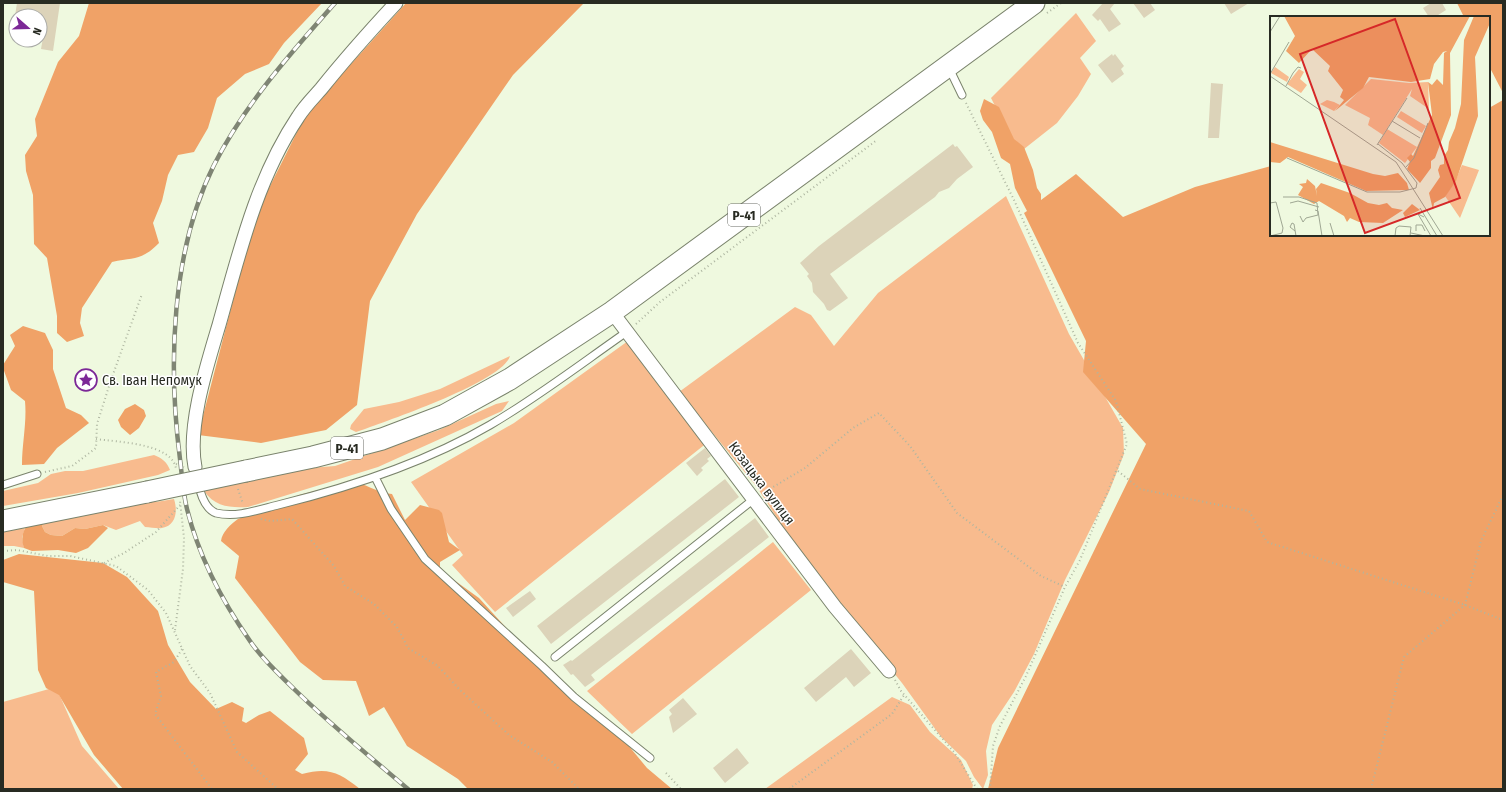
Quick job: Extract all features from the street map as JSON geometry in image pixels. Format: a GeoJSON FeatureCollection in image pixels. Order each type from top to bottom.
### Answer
{"type":"FeatureCollection","features":[{"type":"Feature","properties":{"kind":"main road","name":"Р-41"},"geometry":{"type":"LineString","coordinates":[[3,521],[147,492],[241,477],[382,439],[445,415],[510,379],[612,312],[948,66],[1039,10]]}},
{"type":"Feature","properties":{"kind":"street"},"geometry":{"type":"LineString","coordinates":[[195,467],[192,453],[198,406],[208,362],[251,213],[278,152],[298,117],[352,50],[396,3]]}},
{"type":"Feature","properties":{"kind":"street","name":"Козацька вулиця"},"geometry":{"type":"LineString","coordinates":[[612,312],[628,331],[835,607],[888,671]]}},
{"type":"Feature","properties":{"kind":"lane"},"geometry":{"type":"LineString","coordinates":[[948,66],[962,95]]}},
{"type":"Feature","properties":{"kind":"lane"},"geometry":{"type":"LineString","coordinates":[[195,467],[200,493],[206,505],[214,512],[234,515],[293,501],[375,477],[419,460],[490,426],[628,331]]}},
{"type":"Feature","properties":{"kind":"lane"},"geometry":{"type":"LineString","coordinates":[[3,485],[37,474]]}},
{"type":"Feature","properties":{"kind":"lane"},"geometry":{"type":"LineString","coordinates":[[375,477],[391,509],[425,559],[542,666],[574,698],[650,758]]}},
{"type":"Feature","properties":{"kind":"lane"},"geometry":{"type":"LineString","coordinates":[[555,657],[754,499]]}},
{"type":"Feature","properties":{"kind":"path"},"geometry":{"type":"LineString","coordinates":[[1039,10],[1061,3]]}},
{"type":"Feature","properties":{"kind":"path"},"geometry":{"type":"LineString","coordinates":[[962,95],[1014,200],[1078,343],[1116,401],[1127,444],[1118,470],[1080,560],[1065,586],[1026,676],[1000,726],[993,746],[990,789]]}},
{"type":"Feature","properties":{"kind":"path"},"geometry":{"type":"LineString","coordinates":[[628,331],[660,302],[877,140]]}},
{"type":"Feature","properties":{"kind":"path"},"geometry":{"type":"LineString","coordinates":[[37,474],[72,466],[96,448],[97,424],[142,294]]}},
{"type":"Feature","properties":{"kind":"path"},"geometry":{"type":"LineString","coordinates":[[754,499],[805,468],[853,428],[879,413],[910,446],[957,513],[1041,576],[1065,586]]}},
{"type":"Feature","properties":{"kind":"path"},"geometry":{"type":"LineString","coordinates":[[96,440],[146,446],[170,457],[176,464],[176,471]]}},
{"type":"Feature","properties":{"kind":"path"},"geometry":{"type":"LineString","coordinates":[[1118,470],[1140,489],[1249,512],[1267,542],[1465,605],[1503,620]]}},
{"type":"Feature","properties":{"kind":"path"},"geometry":{"type":"LineString","coordinates":[[241,477],[243,513],[270,521],[292,519],[334,566],[345,586],[374,604],[397,627],[408,648],[438,666],[460,690],[509,735],[552,762],[579,789]]}},
{"type":"Feature","properties":{"kind":"path"},"geometry":{"type":"LineString","coordinates":[[1371,789],[1404,657],[1465,605],[1481,541],[1503,495]]}},
{"type":"Feature","properties":{"kind":"path"},"geometry":{"type":"LineString","coordinates":[[175,631],[183,569],[184,538],[180,498]]}},
{"type":"Feature","properties":{"kind":"path"},"geometry":{"type":"LineString","coordinates":[[103,563],[124,553],[156,532],[180,505]]}},
{"type":"Feature","properties":{"kind":"path"},"geometry":{"type":"LineString","coordinates":[[3,551],[17,550],[48,556],[70,556],[116,566],[148,590],[166,613],[190,666],[210,693],[237,752],[278,789]]}},
{"type":"Feature","properties":{"kind":"path"},"geometry":{"type":"LineString","coordinates":[[182,648],[174,662],[156,672],[161,696],[155,714],[212,789]]}},
{"type":"Feature","properties":{"kind":"path"},"geometry":{"type":"LineString","coordinates":[[888,671],[904,695],[954,752],[977,789]]}},
{"type":"Feature","properties":{"kind":"path"},"geometry":{"type":"LineString","coordinates":[[789,789],[892,714],[904,695]]}},
{"type":"Feature","properties":{"kind":"path"},"geometry":{"type":"LineString","coordinates":[[666,773],[681,789]]}},
{"type":"Feature","properties":{"kind":"shaded area"},"geometry":{"type":"Polygon","coordinates":[[[89,3],[322,3],[284,43],[269,64],[245,74],[217,98],[208,128],[194,152],[178,155],[168,175],[162,201],[153,223],[159,243],[142,256],[112,262],[82,308],[80,323],[84,336],[67,342],[57,333],[57,316],[47,258],[34,244],[33,195],[26,171],[25,155],[37,136],[35,119],[58,62],[79,36],[89,3]]]}},
{"type":"Feature","properties":{"kind":"shaded area"},"geometry":{"type":"Polygon","coordinates":[[[406,3],[584,3],[513,75],[417,214],[370,301],[357,405],[326,430],[261,443],[198,435],[255,216],[306,114],[406,3]]]}},
{"type":"Feature","properties":{"kind":"shaded area"},"geometry":{"type":"Polygon","coordinates":[[[1457,3],[1503,3],[1503,93],[1490,68],[1490,16],[1464,16],[1457,3]]]}},
{"type":"Feature","properties":{"kind":"shaded area"},"geometry":{"type":"Polygon","coordinates":[[[1076,13],[1096,41],[1080,58],[1091,74],[1078,96],[1057,123],[1019,153],[991,98],[1076,13]]]}},
{"type":"Feature","properties":{"kind":"shaded area"},"geometry":{"type":"Polygon","coordinates":[[[984,99],[999,107],[1014,139],[1024,147],[1033,170],[1037,188],[1041,194],[1041,200],[1076,174],[1123,217],[1195,187],[1270,166],[1270,236],[1490,236],[1490,107],[1503,100],[1503,789],[988,789],[998,748],[1146,444],[1083,372],[1086,341],[1024,213],[1027,211],[1015,188],[1010,164],[1001,158],[992,132],[983,120],[980,111],[984,99]]]}},
{"type":"Feature","properties":{"kind":"shaded area"},"geometry":{"type":"Polygon","coordinates":[[[1006,196],[1069,334],[1123,428],[1124,454],[1109,492],[1065,580],[1034,654],[1014,692],[992,725],[986,751],[988,775],[983,789],[974,777],[966,761],[941,737],[902,683],[807,565],[757,487],[679,392],[795,307],[811,315],[834,346],[878,293],[1006,196]]]}},
{"type":"Feature","properties":{"kind":"shaded area"},"geometry":{"type":"Polygon","coordinates":[[[23,326],[45,333],[53,350],[53,369],[66,408],[81,415],[89,423],[57,448],[44,464],[22,465],[25,401],[11,390],[3,368],[3,365],[15,346],[10,335],[23,326]]]}},
{"type":"Feature","properties":{"kind":"shaded area"},"geometry":{"type":"Polygon","coordinates":[[[628,341],[708,442],[495,612],[452,565],[463,555],[411,482],[514,423],[628,341]]]}},
{"type":"Feature","properties":{"kind":"shaded area"},"geometry":{"type":"Polygon","coordinates":[[[510,356],[503,366],[488,377],[445,398],[356,432],[350,429],[351,425],[364,409],[399,402],[440,389],[510,356]]]}},
{"type":"Feature","properties":{"kind":"shaded area"},"geometry":{"type":"Polygon","coordinates":[[[509,401],[502,411],[378,467],[248,507],[230,507],[218,503],[204,491],[310,468],[335,466],[439,430],[496,404],[509,401]]]}},
{"type":"Feature","properties":{"kind":"shaded area"},"geometry":{"type":"Polygon","coordinates":[[[135,404],[144,410],[146,416],[139,428],[130,435],[121,427],[118,420],[125,409],[135,404]]]}},
{"type":"Feature","properties":{"kind":"shaded area"},"geometry":{"type":"Polygon","coordinates":[[[154,455],[164,461],[170,470],[158,475],[78,493],[3,506],[3,491],[38,483],[51,474],[65,471],[83,471],[154,455]]]}},
{"type":"Feature","properties":{"kind":"shaded area"},"geometry":{"type":"Polygon","coordinates":[[[355,482],[381,492],[392,494],[405,520],[420,505],[439,510],[442,513],[449,542],[460,550],[440,562],[440,567],[447,575],[479,598],[574,702],[628,745],[647,768],[672,789],[468,789],[458,779],[407,746],[384,707],[369,716],[356,681],[323,680],[300,662],[235,578],[239,556],[221,541],[227,528],[238,519],[299,495],[355,482]]]}},
{"type":"Feature","properties":{"kind":"shaded area"},"geometry":{"type":"Polygon","coordinates":[[[174,499],[176,508],[175,517],[167,527],[145,527],[140,521],[116,530],[103,525],[85,529],[75,528],[62,536],[51,535],[45,532],[42,526],[44,523],[153,500],[156,502],[174,499]]]}},
{"type":"Feature","properties":{"kind":"shaded area"},"geometry":{"type":"Polygon","coordinates":[[[44,523],[42,526],[45,532],[51,535],[62,536],[75,528],[85,529],[103,525],[108,528],[88,548],[76,553],[58,550],[32,551],[24,548],[23,535],[28,524],[44,523]]]}},
{"type":"Feature","properties":{"kind":"shaded area"},"geometry":{"type":"Polygon","coordinates":[[[25,528],[22,537],[24,548],[3,546],[3,532],[25,528]]]}},
{"type":"Feature","properties":{"kind":"shaded area"},"geometry":{"type":"Polygon","coordinates":[[[773,542],[811,590],[632,734],[587,691],[773,542]]]}},
{"type":"Feature","properties":{"kind":"shaded area"},"geometry":{"type":"Polygon","coordinates":[[[19,554],[103,563],[127,577],[158,611],[168,645],[190,682],[216,709],[232,702],[244,708],[242,721],[246,723],[259,715],[270,711],[304,738],[308,754],[295,770],[302,774],[319,771],[333,772],[346,778],[360,789],[123,789],[94,755],[59,695],[46,688],[38,670],[34,591],[3,582],[3,560],[19,554]]]}},
{"type":"Feature","properties":{"kind":"shaded area"},"geometry":{"type":"Polygon","coordinates":[[[56,687],[82,746],[119,789],[3,789],[3,702],[56,687]]]}},
{"type":"Feature","properties":{"kind":"shaded area"},"geometry":{"type":"Polygon","coordinates":[[[892,697],[910,705],[930,732],[961,760],[973,785],[972,789],[765,789],[892,697]]]}},
{"type":"Feature","properties":{"kind":"building"},"geometry":{"type":"Polygon","coordinates":[[[17,3],[60,3],[53,51],[41,49],[48,48],[48,8],[16,8],[17,3]]]}},
{"type":"Feature","properties":{"kind":"building"},"geometry":{"type":"Polygon","coordinates":[[[1103,3],[1115,3],[1110,9],[1121,24],[1109,32],[1100,19],[1098,21],[1092,15],[1103,3]]]}},
{"type":"Feature","properties":{"kind":"building"},"geometry":{"type":"Polygon","coordinates":[[[1133,3],[1150,3],[1155,10],[1144,18],[1133,3]]]}},
{"type":"Feature","properties":{"kind":"building"},"geometry":{"type":"Polygon","coordinates":[[[1224,3],[1249,3],[1231,14],[1224,3]]]}},
{"type":"Feature","properties":{"kind":"building"},"geometry":{"type":"Polygon","coordinates":[[[1431,3],[1442,3],[1446,10],[1437,16],[1428,16],[1423,8],[1431,3]]]}},
{"type":"Feature","properties":{"kind":"building"},"geometry":{"type":"Polygon","coordinates":[[[1112,54],[1113,56],[1115,54],[1124,66],[1121,69],[1124,74],[1112,83],[1098,65],[1112,54]]]}},
{"type":"Feature","properties":{"kind":"building"},"geometry":{"type":"Polygon","coordinates":[[[1211,83],[1223,84],[1219,138],[1208,138],[1211,83]]]}},
{"type":"Feature","properties":{"kind":"building"},"geometry":{"type":"Polygon","coordinates":[[[953,144],[955,147],[957,146],[973,167],[957,179],[949,188],[939,192],[935,197],[830,274],[848,298],[830,311],[827,310],[824,304],[813,292],[812,283],[807,276],[809,274],[800,263],[819,246],[953,144]]]}},
{"type":"Feature","properties":{"kind":"building"},"geometry":{"type":"Polygon","coordinates":[[[705,448],[711,456],[707,459],[709,461],[701,468],[703,470],[697,476],[686,463],[705,448]]]}},
{"type":"Feature","properties":{"kind":"building"},"geometry":{"type":"Polygon","coordinates":[[[725,479],[739,497],[551,644],[537,626],[725,479]]]}},
{"type":"Feature","properties":{"kind":"building"},"geometry":{"type":"Polygon","coordinates":[[[755,518],[769,537],[591,675],[595,680],[585,687],[573,674],[571,675],[563,665],[571,660],[572,661],[755,518]]]}},
{"type":"Feature","properties":{"kind":"building"},"geometry":{"type":"Polygon","coordinates":[[[530,591],[536,599],[513,617],[506,608],[530,591]]]}},
{"type":"Feature","properties":{"kind":"building"},"geometry":{"type":"Polygon","coordinates":[[[851,649],[871,673],[854,687],[846,677],[816,702],[804,688],[851,649]]]}},
{"type":"Feature","properties":{"kind":"building"},"geometry":{"type":"Polygon","coordinates":[[[683,698],[697,714],[673,733],[669,717],[672,714],[669,710],[683,698]]]}},
{"type":"Feature","properties":{"kind":"building"},"geometry":{"type":"Polygon","coordinates":[[[737,748],[749,763],[725,783],[713,768],[737,748]]]}},
{"type":"Feature","properties":{"kind":"railway"},"geometry":{"type":"LineString","coordinates":[[335,3],[269,80],[254,100],[226,143],[214,165],[200,199],[189,234],[181,271],[176,309],[174,348],[176,423],[184,497],[192,527],[212,578],[240,626],[260,654],[294,689],[408,789]]}},
{"type":"Feature","properties":{"kind":"place","name":"Св. Іван Непомук"},"geometry":{"type":"Point","coordinates":[86,380]}}]}
